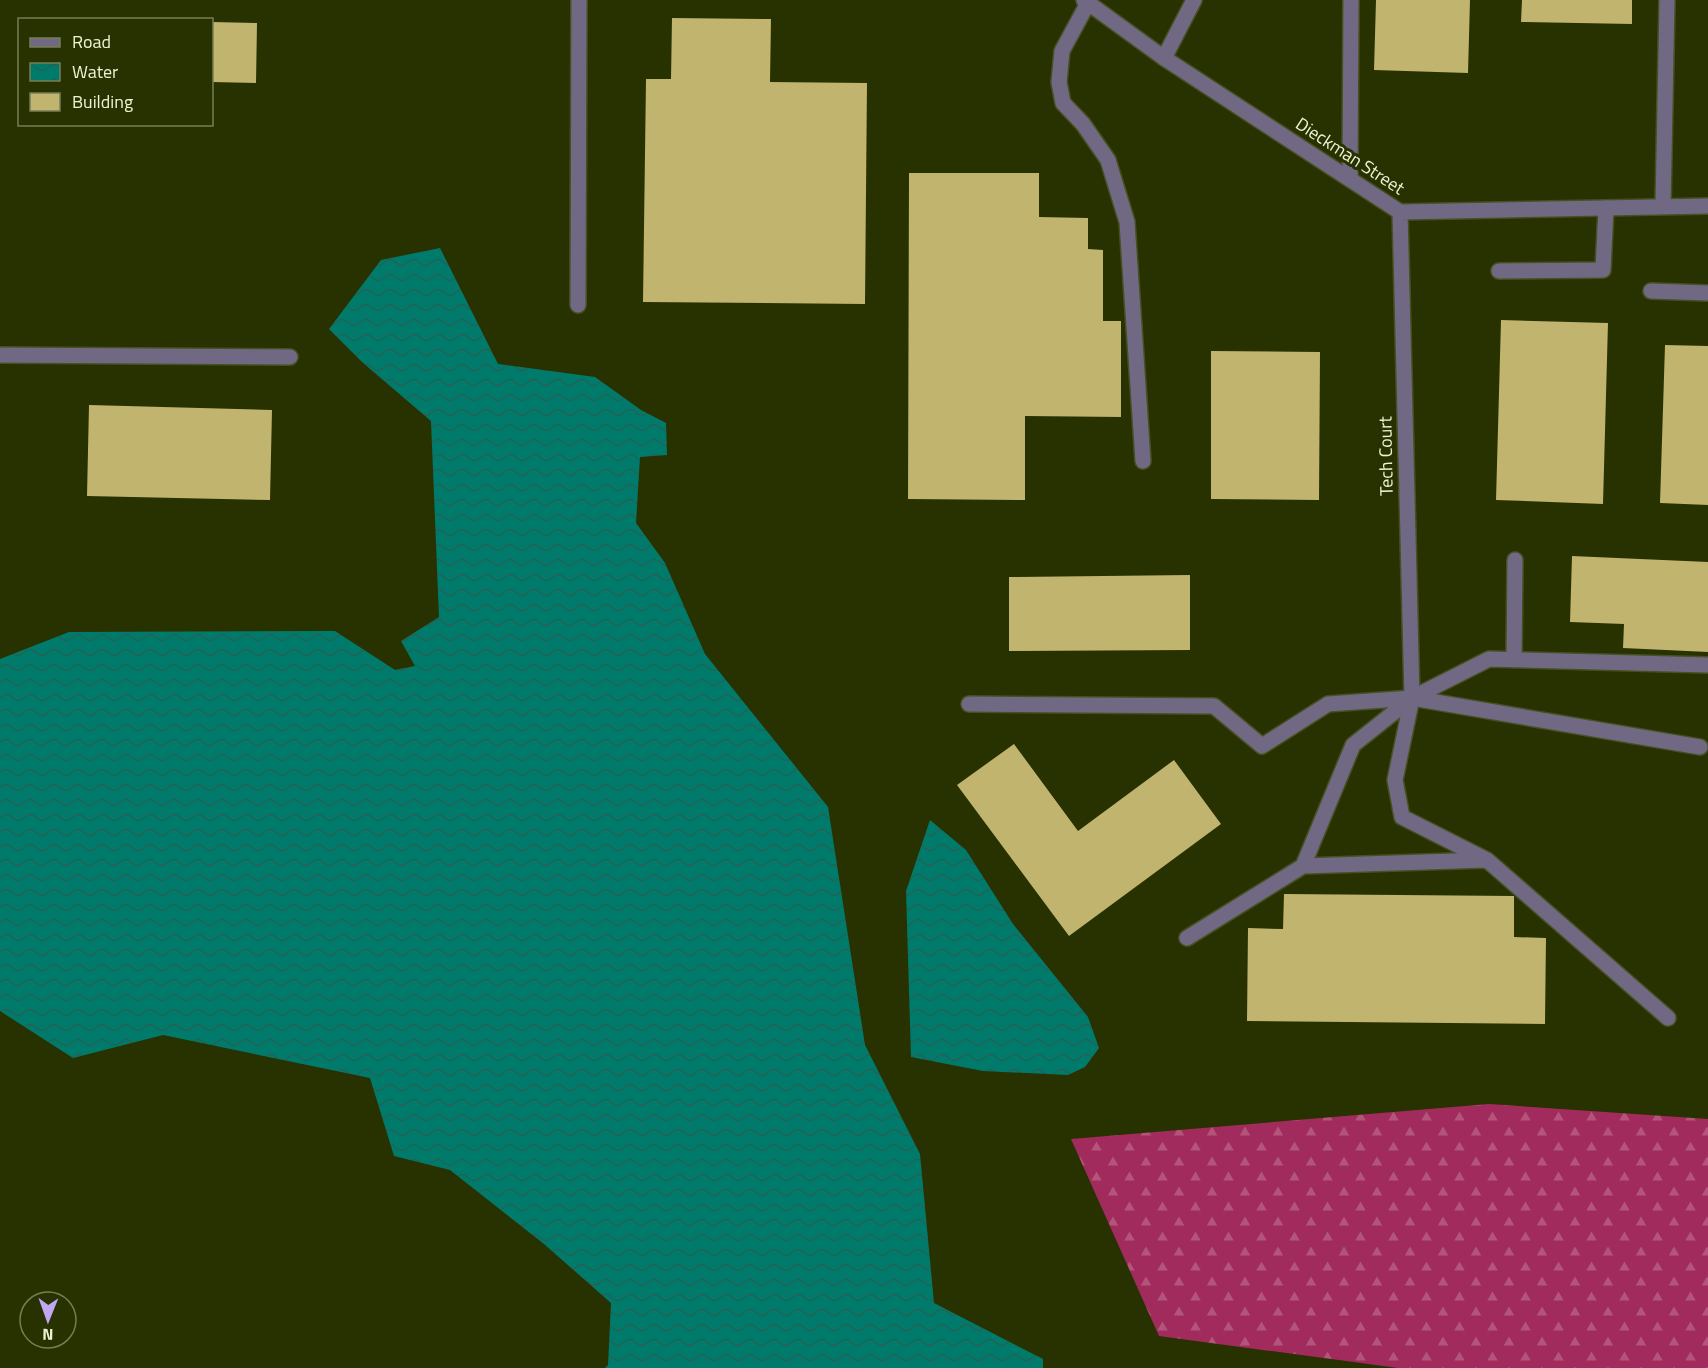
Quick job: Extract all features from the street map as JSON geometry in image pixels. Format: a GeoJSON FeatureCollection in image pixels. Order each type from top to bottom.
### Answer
{"type":"FeatureCollection","features":[{"type":"Feature","properties":{"kind":"street"},"geometry":{"type":"LineString","coordinates":[[578,305],[579,0]]}},
{"type":"Feature","properties":{"kind":"street"},"geometry":{"type":"LineString","coordinates":[[1164,58],[1194,0]]}},
{"type":"Feature","properties":{"kind":"street"},"geometry":{"type":"LineString","coordinates":[[1350,179],[1351,0]]}},
{"type":"Feature","properties":{"kind":"street"},"geometry":{"type":"LineString","coordinates":[[1663,206],[1667,0]]}},
{"type":"Feature","properties":{"kind":"street"},"geometry":{"type":"LineString","coordinates":[[1086,1],[1062,51],[1059,82],[1063,103],[1083,124],[1108,160],[1127,222],[1143,461]]}},
{"type":"Feature","properties":{"kind":"street","name":"Dieckman Street"},"geometry":{"type":"LineString","coordinates":[[1086,1],[1164,58],[1400,212],[1708,206]]}},
{"type":"Feature","properties":{"kind":"street"},"geometry":{"type":"LineString","coordinates":[[1499,271],[1603,270],[1606,208]]}},
{"type":"Feature","properties":{"kind":"street","name":"Tech Court"},"geometry":{"type":"LineString","coordinates":[[1400,212],[1412,698],[1395,780],[1402,817],[1487,860]]}},
{"type":"Feature","properties":{"kind":"street"},"geometry":{"type":"LineString","coordinates":[[1651,291],[1708,293]]}},
{"type":"Feature","properties":{"kind":"street"},"geometry":{"type":"LineString","coordinates":[[0,355],[290,357]]}},
{"type":"Feature","properties":{"kind":"street"},"geometry":{"type":"LineString","coordinates":[[1514,660],[1515,560]]}},
{"type":"Feature","properties":{"kind":"street"},"geometry":{"type":"LineString","coordinates":[[1303,866],[1353,745],[1412,698],[1489,659],[1708,665]]}},
{"type":"Feature","properties":{"kind":"street"},"geometry":{"type":"LineString","coordinates":[[969,704],[1214,706],[1262,746],[1328,704],[1412,698],[1700,747]]}},
{"type":"Feature","properties":{"kind":"street"},"geometry":{"type":"LineString","coordinates":[[1187,938],[1303,866],[1487,860],[1668,1018]]}},
{"type":"Feature","properties":{"kind":"green space"},"geometry":{"type":"Polygon","coordinates":[[[1489,1104],[1708,1119],[1708,1368],[1398,1368],[1159,1336],[1071,1139],[1489,1104]]]}},
{"type":"Feature","properties":{"kind":"water"},"geometry":{"type":"Polygon","coordinates":[[[440,248],[498,364],[595,377],[641,410],[666,423],[667,455],[640,457],[636,523],[665,563],[705,654],[828,807],[865,1045],[920,1154],[934,1303],[1043,1359],[1043,1368],[605,1368],[608,1365],[611,1303],[544,1244],[450,1170],[394,1156],[370,1078],[163,1035],[73,1058],[0,1011],[0,659],[69,632],[335,631],[395,670],[415,666],[401,641],[439,617],[431,421],[362,362],[329,329],[381,260],[440,248]]]}},
{"type":"Feature","properties":{"kind":"water"},"geometry":{"type":"Polygon","coordinates":[[[930,820],[966,850],[1013,924],[1088,1017],[1099,1048],[1085,1067],[1068,1075],[983,1071],[911,1057],[906,891],[930,820]]]}},
{"type":"Feature","properties":{"kind":"building"},"geometry":{"type":"Polygon","coordinates":[[[1376,0],[1470,0],[1468,73],[1374,70],[1376,0]]]}},
{"type":"Feature","properties":{"kind":"building"},"geometry":{"type":"Polygon","coordinates":[[[1522,0],[1632,0],[1632,24],[1521,22],[1522,0]]]}},
{"type":"Feature","properties":{"kind":"building"},"geometry":{"type":"Polygon","coordinates":[[[672,18],[771,19],[770,82],[867,83],[865,304],[643,302],[646,79],[671,79],[672,18]]]}},
{"type":"Feature","properties":{"kind":"building"},"geometry":{"type":"Polygon","coordinates":[[[213,22],[257,23],[256,83],[213,82],[213,22]]]}},
{"type":"Feature","properties":{"kind":"building"},"geometry":{"type":"Polygon","coordinates":[[[909,173],[1039,173],[1039,217],[1088,218],[1088,249],[1103,250],[1103,321],[1121,321],[1121,417],[1025,416],[1025,500],[908,499],[909,173]]]}},
{"type":"Feature","properties":{"kind":"building"},"geometry":{"type":"Polygon","coordinates":[[[1501,320],[1608,323],[1603,504],[1496,500],[1501,320]]]}},
{"type":"Feature","properties":{"kind":"building"},"geometry":{"type":"Polygon","coordinates":[[[1665,345],[1708,346],[1708,505],[1660,503],[1665,345]]]}},
{"type":"Feature","properties":{"kind":"building"},"geometry":{"type":"Polygon","coordinates":[[[1211,351],[1320,352],[1319,500],[1211,499],[1211,351]]]}},
{"type":"Feature","properties":{"kind":"building"},"geometry":{"type":"Polygon","coordinates":[[[89,405],[272,410],[270,500],[87,496],[89,405]]]}},
{"type":"Feature","properties":{"kind":"building"},"geometry":{"type":"Polygon","coordinates":[[[1572,556],[1708,562],[1708,652],[1623,648],[1624,624],[1570,622],[1572,556]]]}},
{"type":"Feature","properties":{"kind":"building"},"geometry":{"type":"Polygon","coordinates":[[[1190,575],[1190,650],[1009,651],[1009,577],[1190,575]]]}},
{"type":"Feature","properties":{"kind":"building"},"geometry":{"type":"Polygon","coordinates":[[[1014,744],[1078,831],[1174,760],[1221,824],[1069,936],[957,785],[1014,744]]]}},
{"type":"Feature","properties":{"kind":"building"},"geometry":{"type":"Polygon","coordinates":[[[1284,894],[1514,896],[1514,937],[1546,938],[1545,1024],[1247,1021],[1248,928],[1283,929],[1284,894]]]}}]}
